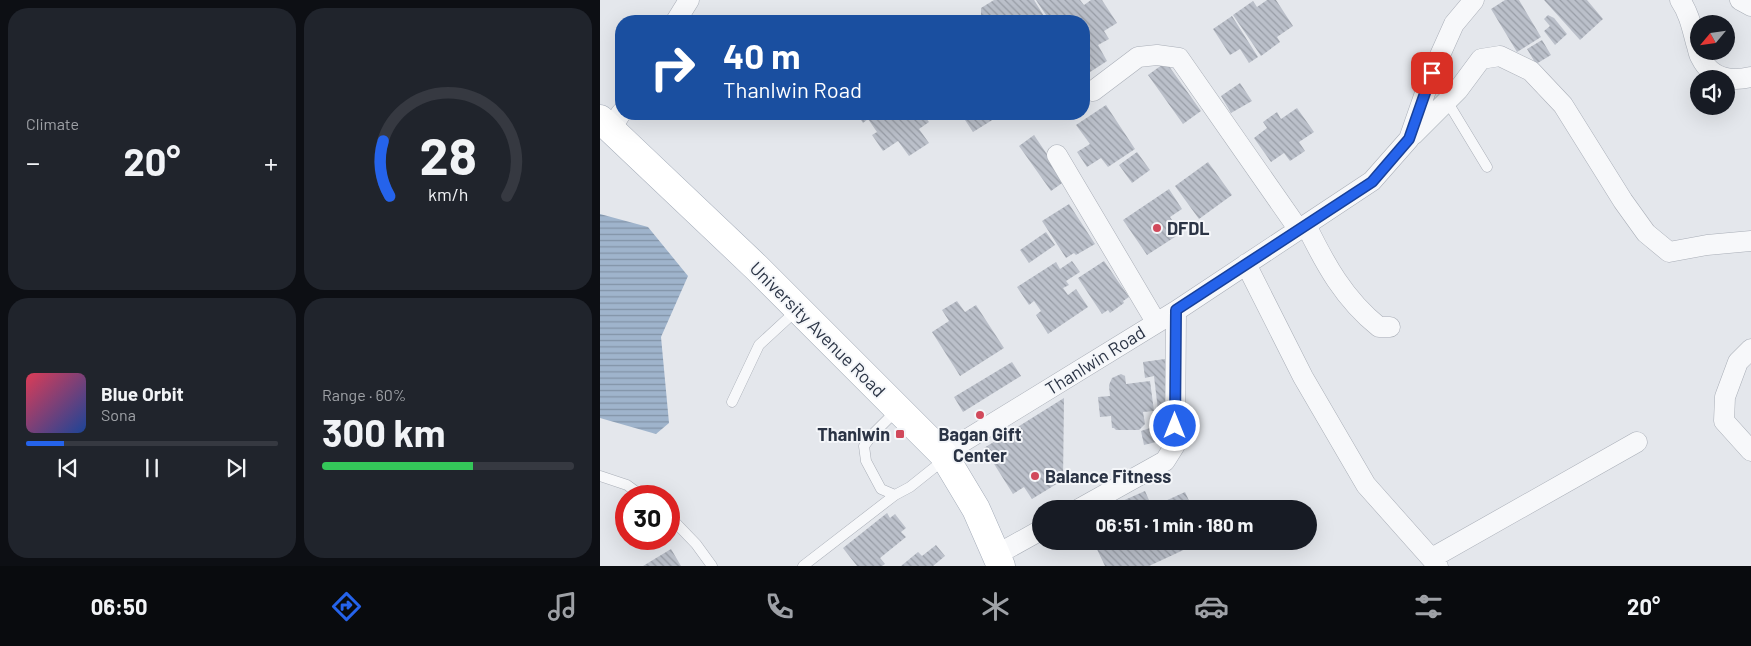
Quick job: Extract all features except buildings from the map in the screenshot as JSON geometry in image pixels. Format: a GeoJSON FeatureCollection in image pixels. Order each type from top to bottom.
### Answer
{"type":"FeatureCollection","features":[{"type":"Feature","properties":{"kind":"main road","name":"University Avenue Road"},"geometry":{"type":"LineString","coordinates":[[611,120],[944,457],[976,510],[999,563]]}},
{"type":"Feature","properties":{"kind":"street"},"geometry":{"type":"LineString","coordinates":[[680,15],[689,0]]}},
{"type":"Feature","properties":{"kind":"street","name":"Thanlwin Road"},"geometry":{"type":"LineString","coordinates":[[944,457],[1176,310],[1372,182],[1409,139],[1432,73],[1454,24],[1474,0]]}},
{"type":"Feature","properties":{"kind":"street"},"geometry":{"type":"LineString","coordinates":[[1680,0],[1688,11],[1700,58],[1710,70],[1719,76],[1737,80],[1751,77]]}},
{"type":"Feature","properties":{"kind":"street"},"geometry":{"type":"LineString","coordinates":[[1740,0],[1751,6]]}},
{"type":"Feature","properties":{"kind":"street"},"geometry":{"type":"LineString","coordinates":[[1409,139],[1458,90],[1481,59],[1500,56],[1531,71],[1563,105],[1623,201],[1646,233],[1670,252],[1707,245],[1751,241]]}},
{"type":"Feature","properties":{"kind":"street"},"geometry":{"type":"LineString","coordinates":[[1093,91],[1138,57],[1179,58],[1302,227],[1342,290],[1362,314],[1379,328],[1390,327]]}},
{"type":"Feature","properties":{"kind":"street"},"geometry":{"type":"LineString","coordinates":[[1057,155],[1156,322]]}},
{"type":"Feature","properties":{"kind":"street"},"geometry":{"type":"LineString","coordinates":[[1246,264],[1303,377],[1366,485],[1435,562],[1637,442]]}},
{"type":"Feature","properties":{"kind":"street"},"geometry":{"type":"LineString","coordinates":[[1095,500],[1164,461],[1175,445],[1176,310]]}},
{"type":"Feature","properties":{"kind":"street"},"geometry":{"type":"LineString","coordinates":[[1751,349],[1738,362],[1725,397],[1724,421],[1751,451]]}},
{"type":"Feature","properties":{"kind":"street"},"geometry":{"type":"LineString","coordinates":[[999,563],[1032,537]]}},
{"type":"Feature","properties":{"kind":"lane"},"geometry":{"type":"LineString","coordinates":[[1447,101],[1487,167]]}},
{"type":"Feature","properties":{"kind":"lane"},"geometry":{"type":"LineString","coordinates":[[732,402],[759,345],[798,309]]}},
{"type":"Feature","properties":{"kind":"lane"},"geometry":{"type":"LineString","coordinates":[[895,495],[881,490],[866,461],[864,446],[873,434],[898,410]]}},
{"type":"Feature","properties":{"kind":"lane"},"geometry":{"type":"LineString","coordinates":[[804,566],[895,495],[910,487],[944,457]]}},
{"type":"Feature","properties":{"kind":"lane"},"geometry":{"type":"LineString","coordinates":[[600,476],[627,485]]}},
{"type":"Feature","properties":{"kind":"lane"},"geometry":{"type":"LineString","coordinates":[[680,527],[696,544],[712,566]]}},
{"type":"Feature","properties":{"kind":"water"},"geometry":{"type":"Polygon","coordinates":[[[600,214],[648,227],[688,276],[661,337],[669,423],[656,434],[600,418],[600,214]]]}},
{"type":"Feature","properties":{"kind":"place","name":"DFDL"},"geometry":{"type":"Point","coordinates":[1157,228]}},
{"type":"Feature","properties":{"kind":"place","name":"Bagan Gift Center"},"geometry":{"type":"Point","coordinates":[980,415]}},
{"type":"Feature","properties":{"kind":"place","name":"Thanlwin"},"geometry":{"type":"Point","coordinates":[900,434]}},
{"type":"Feature","properties":{"kind":"place","name":"Balance Fitness"},"geometry":{"type":"Point","coordinates":[1035,476]}},
{"type":"Feature","properties":{"kind":"route"},"geometry":{"type":"LineString","coordinates":[[1175,426],[1176,310],[1372,182],[1409,139],[1432,73]]}}]}
